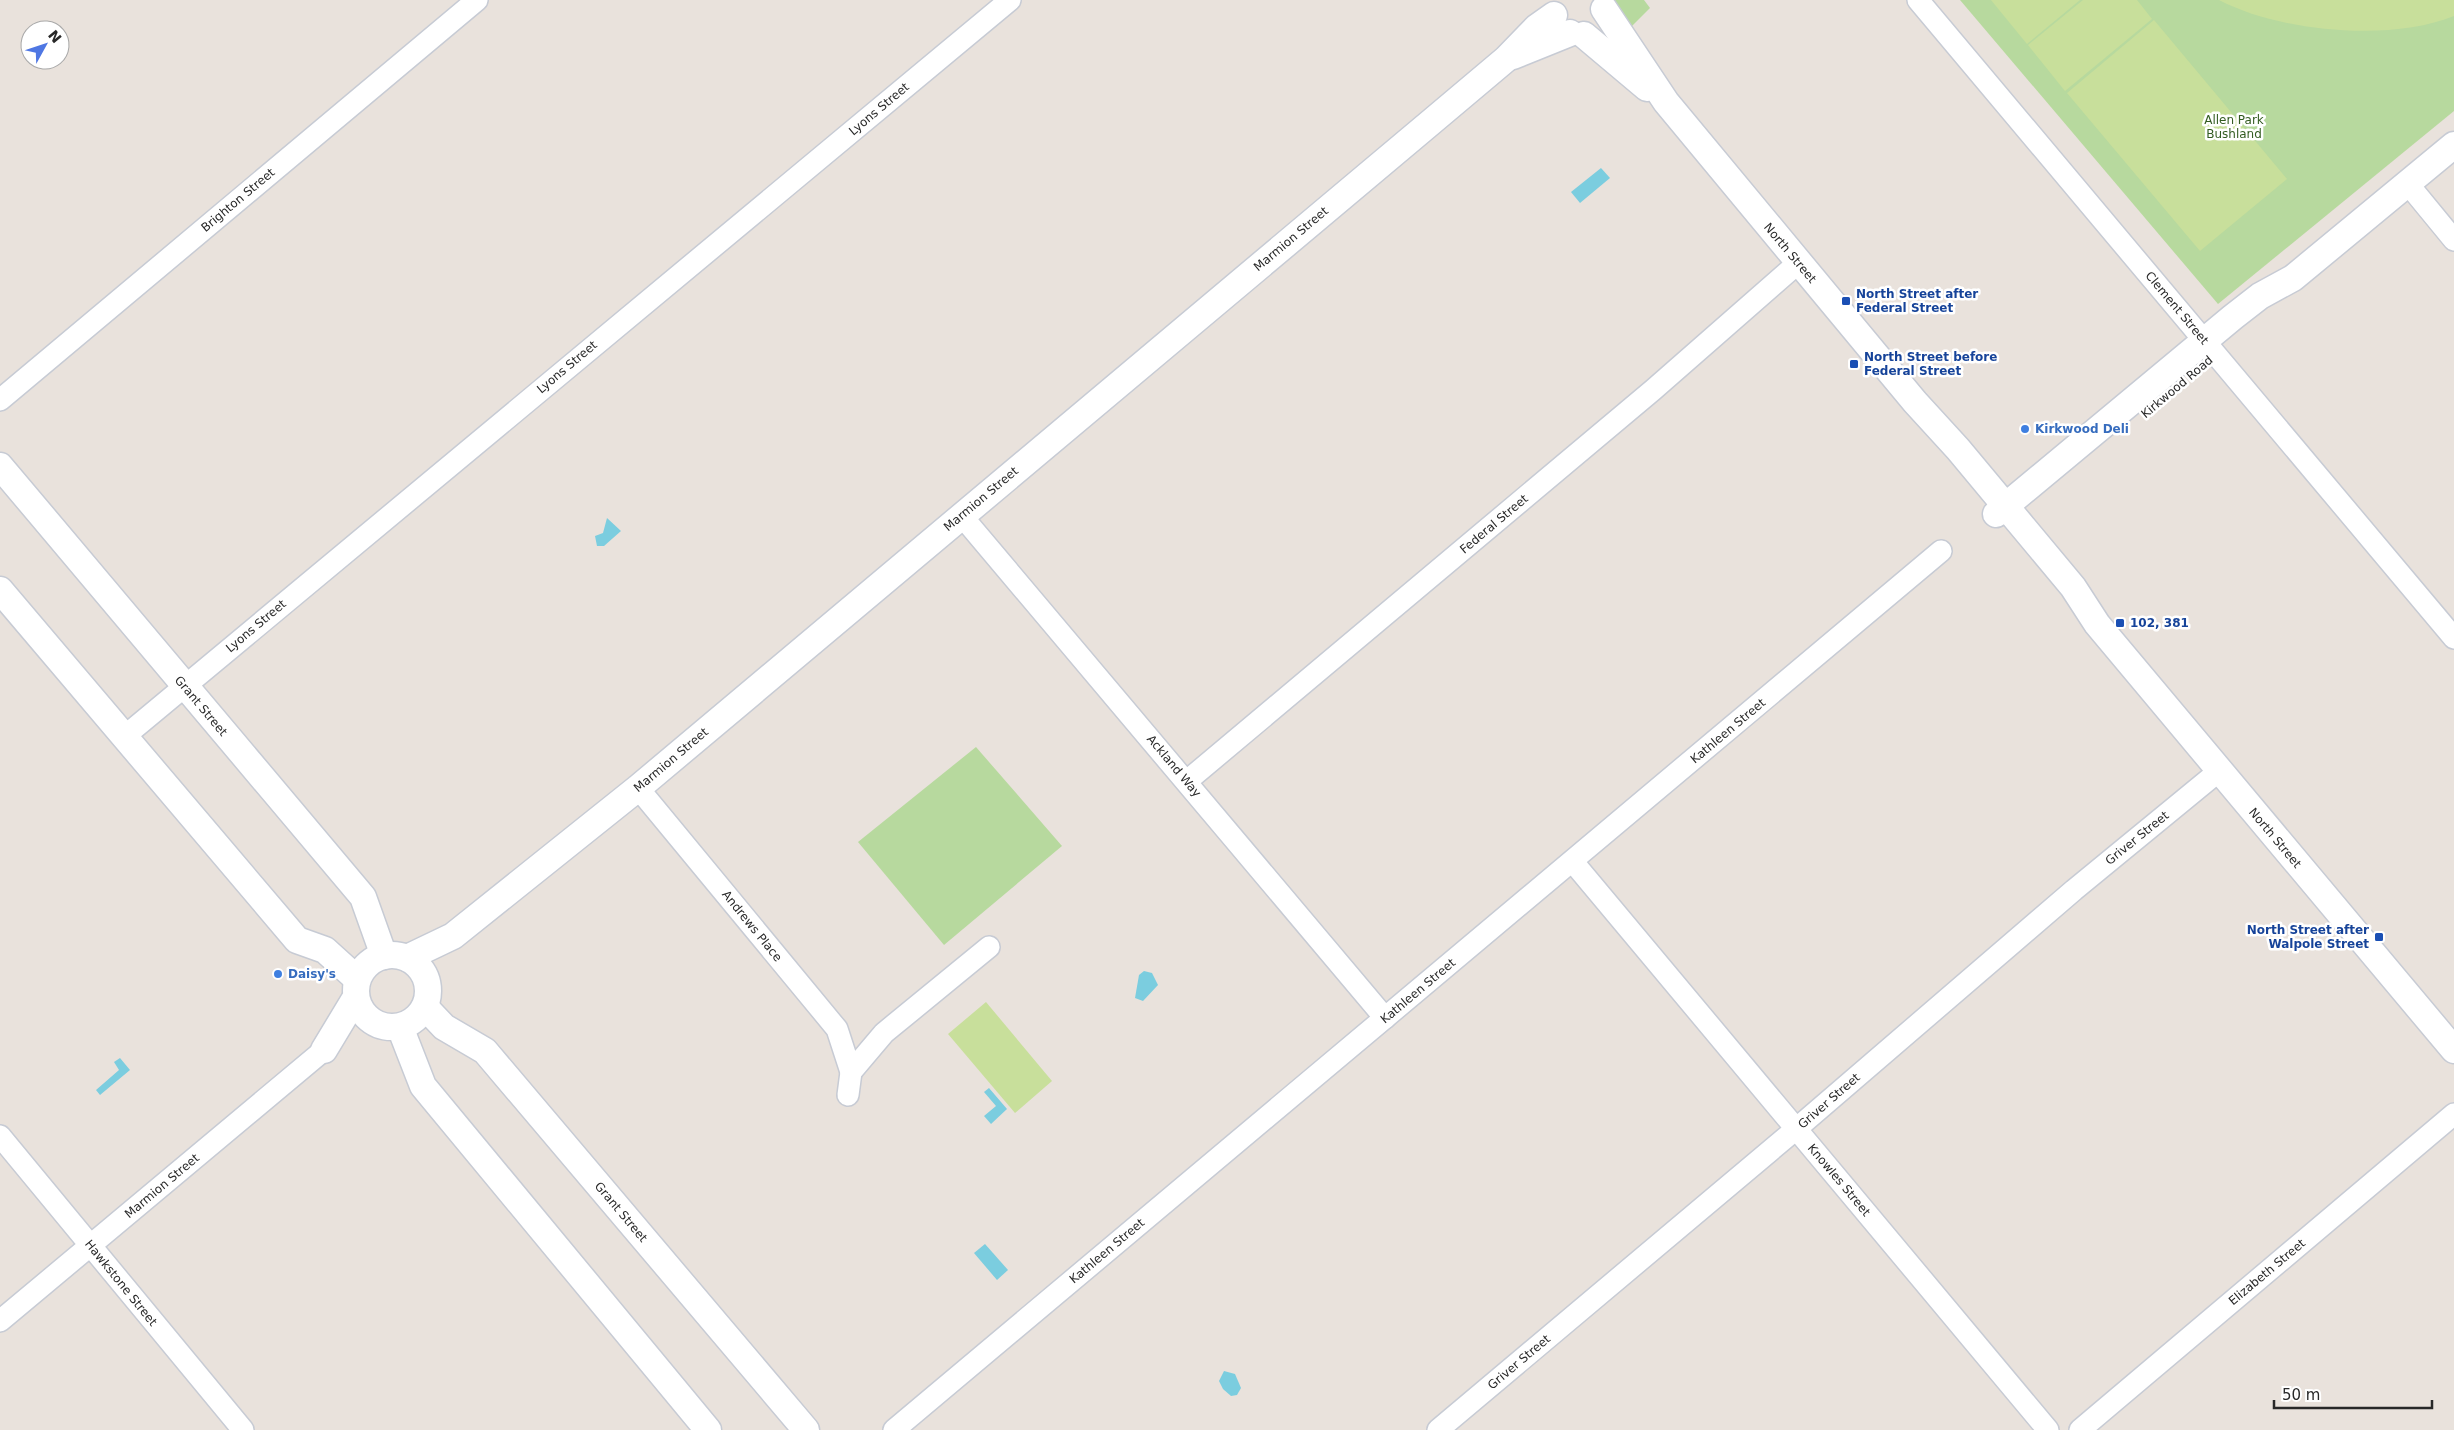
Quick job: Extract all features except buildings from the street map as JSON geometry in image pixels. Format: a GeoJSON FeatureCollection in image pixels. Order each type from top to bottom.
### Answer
{"type":"FeatureCollection","features":[{"type":"Feature","properties":{"kind":"street","name":"Brighton Street"},"geometry":{"type":"LineString","coordinates":[[0,400],[476,0]]}},
{"type":"Feature","properties":{"kind":"street","name":"Lyons Street"},"geometry":{"type":"LineString","coordinates":[[125,736],[1010,0]]}},
{"type":"Feature","properties":{"kind":"street","name":"Clement Street"},"geometry":{"type":"LineString","coordinates":[[1918,0],[2454,638]]}},
{"type":"Feature","properties":{"kind":"street"},"geometry":{"type":"LineString","coordinates":[[1566,21],[1596,28],[1603,16],[1603,4]]}},
{"type":"Feature","properties":{"kind":"street","name":"North Street"},"geometry":{"type":"LineString","coordinates":[[1603,4],[1666,102],[1914,402],[1946,455],[2073,587],[2097,624],[2454,1049]]}},
{"type":"Feature","properties":{"kind":"street","name":"North Street"},"geometry":{"type":"LineString","coordinates":[[1566,21],[1666,102]]}},
{"type":"Feature","properties":{"kind":"street","name":"Marmion Street"},"geometry":{"type":"LineString","coordinates":[[395,957],[453,936],[638,788],[1506,59],[1566,21]]}},
{"type":"Feature","properties":{"kind":"street","name":"Kirkwood Road"},"geometry":{"type":"LineString","coordinates":[[2007,517],[2210,348],[2260,296],[2294,278],[2454,145]]}},
{"type":"Feature","properties":{"kind":"street"},"geometry":{"type":"LineString","coordinates":[[2408,184],[2454,240]]}},
{"type":"Feature","properties":{"kind":"street","name":"Federal Street"},"geometry":{"type":"LineString","coordinates":[[1187,781],[1653,390],[1798,263]]}},
{"type":"Feature","properties":{"kind":"street","name":"Grant Street"},"geometry":{"type":"LineString","coordinates":[[0,466],[184,687],[363,897],[395,957]]}},
{"type":"Feature","properties":{"kind":"street","name":"Ackland Way"},"geometry":{"type":"LineString","coordinates":[[961,515],[1385,1018]]}},
{"type":"Feature","properties":{"kind":"street","name":"Kathleen Street"},"geometry":{"type":"LineString","coordinates":[[894,1430],[1573,862],[1941,551]]}},
{"type":"Feature","properties":{"kind":"street"},"geometry":{"type":"LineString","coordinates":[[0,590],[297,940],[325,950],[356,988],[362,1012],[373,1023],[382,1027],[400,1027],[419,1016],[426,995],[416,964],[395,957],[368,964],[356,988]]}},
{"type":"Feature","properties":{"kind":"street","name":"Griver Street"},"geometry":{"type":"LineString","coordinates":[[1438,1430],[1796,1129],[2074,890],[2219,771]]}},
{"type":"Feature","properties":{"kind":"street","name":"Andrews Place"},"geometry":{"type":"LineString","coordinates":[[638,788],[837,1029],[851,1072],[848,1095]]}},
{"type":"Feature","properties":{"kind":"street","name":"Knowles Street"},"geometry":{"type":"LineString","coordinates":[[1573,862],[2048,1430]]}},
{"type":"Feature","properties":{"kind":"street","name":"Marmion Street"},"geometry":{"type":"LineString","coordinates":[[426,995],[453,936]]}},
{"type":"Feature","properties":{"kind":"street"},"geometry":{"type":"LineString","coordinates":[[851,1072],[884,1033],[989,947]]}},
{"type":"Feature","properties":{"kind":"street","name":"Marmion Street"},"geometry":{"type":"LineString","coordinates":[[324,1050],[356,988]]}},
{"type":"Feature","properties":{"kind":"street","name":"Grant Street"},"geometry":{"type":"LineString","coordinates":[[426,995],[444,1027],[485,1051],[806,1430]]}},
{"type":"Feature","properties":{"kind":"street","name":"Marmion Street"},"geometry":{"type":"LineString","coordinates":[[0,1321],[324,1050],[373,1023]]}},
{"type":"Feature","properties":{"kind":"street"},"geometry":{"type":"LineString","coordinates":[[400,1027],[423,1086],[708,1430]]}},
{"type":"Feature","properties":{"kind":"street","name":"Elizabeth Street"},"geometry":{"type":"LineString","coordinates":[[2080,1430],[2454,1114]]}},
{"type":"Feature","properties":{"kind":"street","name":"Hawkstone Street"},"geometry":{"type":"LineString","coordinates":[[0,1136],[243,1430]]}},
{"type":"Feature","properties":{"kind":"green space"},"geometry":{"type":"Polygon","coordinates":[[[1605,0],[1644,0],[1650,8],[1629,29],[1605,0]]]}},
{"type":"Feature","properties":{"kind":"green space","name":"Allen Park Bushland"},"geometry":{"type":"Polygon","coordinates":[[[1960,0],[2454,0],[2454,111],[2218,304],[1960,0]]]}},
{"type":"Feature","properties":{"kind":"green space"},"geometry":{"type":"Polygon","coordinates":[[[1991,0],[2080,0],[2027,44],[1991,0]]]}},
{"type":"Feature","properties":{"kind":"green space"},"geometry":{"type":"Polygon","coordinates":[[[2083,0],[2137,0],[2152,19],[2065,91],[2028,45],[2083,0]]]}},
{"type":"Feature","properties":{"kind":"green space"},"geometry":{"type":"Polygon","coordinates":[[[2219,0],[2454,0],[2454,16],[2428,24],[2399,29],[2368,31],[2335,30],[2272,20],[2219,0]]]}},
{"type":"Feature","properties":{"kind":"green space"},"geometry":{"type":"Polygon","coordinates":[[[2154,20],[2287,179],[2200,251],[2067,93],[2154,20]]]}},
{"type":"Feature","properties":{"kind":"green space"},"geometry":{"type":"Polygon","coordinates":[[[976,747],[1062,846],[944,945],[858,842],[976,747]]]}},
{"type":"Feature","properties":{"kind":"green space"},"geometry":{"type":"Polygon","coordinates":[[[986,1002],[1052,1081],[1015,1113],[948,1034],[986,1002]]]}},
{"type":"Feature","properties":{"kind":"water"},"geometry":{"type":"Polygon","coordinates":[[[1601,168],[1610,178],[1580,203],[1571,192],[1601,168]]]}},
{"type":"Feature","properties":{"kind":"water"},"geometry":{"type":"Polygon","coordinates":[[[607,518],[621,531],[604,546],[597,546],[595,536],[603,533],[607,518]]]}},
{"type":"Feature","properties":{"kind":"water"},"geometry":{"type":"Polygon","coordinates":[[[1144,971],[1152,973],[1158,985],[1143,1001],[1135,998],[1139,975],[1144,971]]]}},
{"type":"Feature","properties":{"kind":"water"},"geometry":{"type":"Polygon","coordinates":[[[120,1058],[130,1070],[100,1095],[96,1090],[119,1070],[114,1062],[120,1058]]]}},
{"type":"Feature","properties":{"kind":"water"},"geometry":{"type":"Polygon","coordinates":[[[989,1088],[1007,1109],[991,1124],[984,1116],[996,1106],[984,1092],[989,1088]]]}},
{"type":"Feature","properties":{"kind":"water"},"geometry":{"type":"Polygon","coordinates":[[[985,1244],[1008,1270],[997,1280],[974,1253],[985,1244]]]}},
{"type":"Feature","properties":{"kind":"water"},"geometry":{"type":"Polygon","coordinates":[[[1224,1371],[1235,1374],[1241,1388],[1237,1395],[1231,1396],[1223,1389],[1219,1381],[1224,1371]]]}},
{"type":"Feature","properties":{"kind":"place","name":"North Street after Federal Street"},"geometry":{"type":"Point","coordinates":[1846,301]}},
{"type":"Feature","properties":{"kind":"place","name":"North Street before Federal Street"},"geometry":{"type":"Point","coordinates":[1854,364]}},
{"type":"Feature","properties":{"kind":"place","name":"Kirkwood Deli"},"geometry":{"type":"Point","coordinates":[2025,429]}},
{"type":"Feature","properties":{"kind":"place","name":"102, 381"},"geometry":{"type":"Point","coordinates":[2120,623]}},
{"type":"Feature","properties":{"kind":"place","name":"North Street after Walpole Street"},"geometry":{"type":"Point","coordinates":[2379,937]}},
{"type":"Feature","properties":{"kind":"place","name":"Daisy's"},"geometry":{"type":"Point","coordinates":[278,974]}}]}
